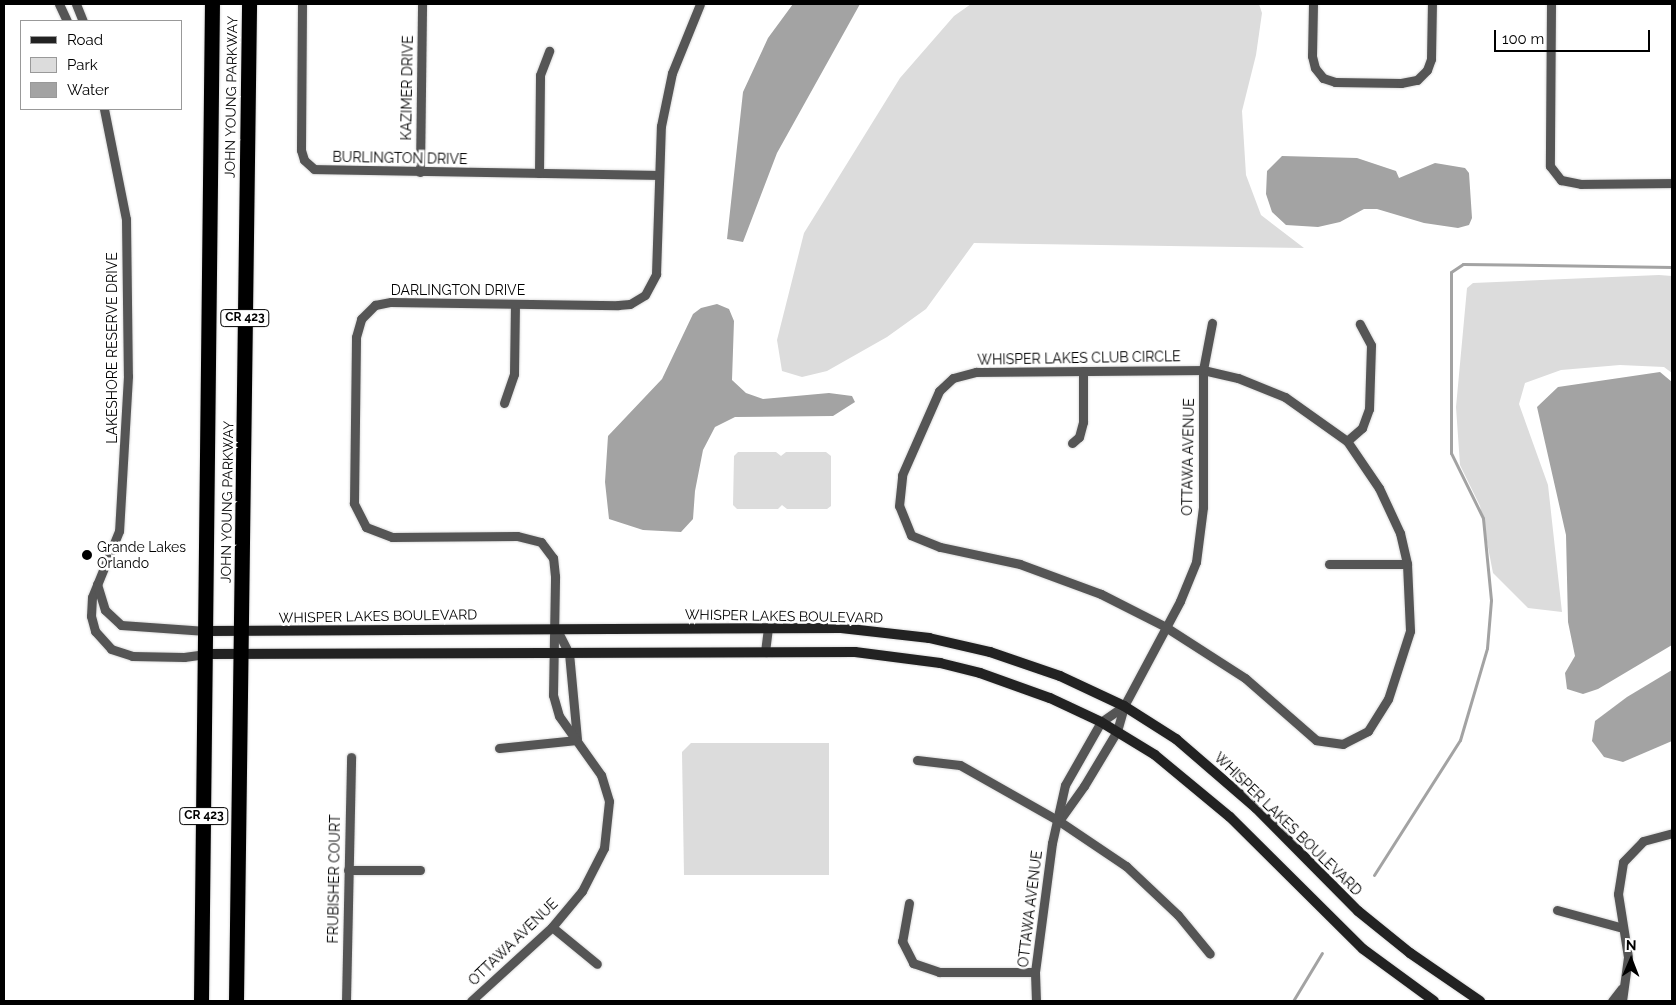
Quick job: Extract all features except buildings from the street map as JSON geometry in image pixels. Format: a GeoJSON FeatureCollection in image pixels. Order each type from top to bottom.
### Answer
{"type":"FeatureCollection","features":[{"type":"Feature","properties":{"kind":"highway","name":"JOHN YOUNG PARKWAY"},"geometry":{"type":"LineString","coordinates":[[201,1001],[212,4]]}},
{"type":"Feature","properties":{"kind":"highway","name":"JOHN YOUNG PARKWAY"},"geometry":{"type":"LineString","coordinates":[[236,1001],[249,4]]}},
{"type":"Feature","properties":{"kind":"street"},"geometry":{"type":"LineString","coordinates":[[59,4],[67,20]]}},
{"type":"Feature","properties":{"kind":"street"},"geometry":{"type":"LineString","coordinates":[[76,4],[83,20]]}},
{"type":"Feature","properties":{"kind":"street","name":"BURLINGTON DRIVE"},"geometry":{"type":"LineString","coordinates":[[302,4],[301,144],[304,160],[314,169],[324,171],[657,175]]}},
{"type":"Feature","properties":{"kind":"street","name":"KAZIMER DRIVE"},"geometry":{"type":"LineString","coordinates":[[420,172],[422,4]]}},
{"type":"Feature","properties":{"kind":"street","name":"DARLINGTON DRIVE"},"geometry":{"type":"LineString","coordinates":[[556,628],[553,558],[541,542],[517,536],[392,537],[366,527],[354,503],[356,337],[361,318],[376,305],[390,302],[618,305],[635,302],[646,294],[656,274],[657,175],[661,126],[672,73],[700,4]]}},
{"type":"Feature","properties":{"kind":"street"},"geometry":{"type":"LineString","coordinates":[[1313,4],[1315,68],[1323,78],[1335,82],[1372,83],[1417,80],[1427,70],[1431,59],[1432,4]]}},
{"type":"Feature","properties":{"kind":"street"},"geometry":{"type":"LineString","coordinates":[[1551,4],[1550,166],[1561,180],[1580,184],[1672,184]]}},
{"type":"Feature","properties":{"kind":"street"},"geometry":{"type":"LineString","coordinates":[[539,173],[540,75],[549,51]]}},
{"type":"Feature","properties":{"kind":"street","name":"LAKESHORE RESERVE DRIVE"},"geometry":{"type":"LineString","coordinates":[[104,110],[126,219],[129,292],[125,476],[119,531],[92,597],[91,616],[95,631],[111,649],[132,656],[184,658],[206,654]]}},
{"type":"Feature","properties":{"kind":"street"},"geometry":{"type":"LineString","coordinates":[[504,403],[513,382],[515,304]]}},
{"type":"Feature","properties":{"kind":"street","name":"OTTAWA AVENUE"},"geometry":{"type":"LineString","coordinates":[[1059,821],[1084,786],[1117,731],[1124,706],[1164,626],[1180,601],[1196,562],[1203,507],[1203,370],[1212,323]]}},
{"type":"Feature","properties":{"kind":"street"},"geometry":{"type":"LineString","coordinates":[[1347,441],[1362,428],[1369,409],[1371,345],[1360,324]]}},
{"type":"Feature","properties":{"kind":"street","name":"WHISPER LAKES CLUB CIRCLE"},"geometry":{"type":"LineString","coordinates":[[1203,370],[1238,378],[1285,397],[1347,441],[1379,488],[1400,533],[1407,564],[1410,632],[1388,699],[1368,731],[1343,744],[1316,740],[1245,678],[1164,626],[1101,594],[1029,568],[940,547],[911,535],[899,506],[902,475],[939,391],[953,378],[976,372],[1203,370]]}},
{"type":"Feature","properties":{"kind":"street"},"geometry":{"type":"LineString","coordinates":[[1072,443],[1079,437],[1084,422],[1084,371]]}},
{"type":"Feature","properties":{"kind":"street"},"geometry":{"type":"LineString","coordinates":[[1329,564],[1407,564]]}},
{"type":"Feature","properties":{"kind":"street"},"geometry":{"type":"LineString","coordinates":[[97,584],[105,610],[121,625],[206,631]]}},
{"type":"Feature","properties":{"kind":"street","name":"OTTAWA AVENUE"},"geometry":{"type":"LineString","coordinates":[[556,628],[569,653],[577,740]]}},
{"type":"Feature","properties":{"kind":"street","name":"OTTAWA AVENUE"},"geometry":{"type":"LineString","coordinates":[[471,1001],[552,927],[582,891],[604,848],[609,801],[602,776],[559,716],[553,696],[551,654],[556,628]]}},
{"type":"Feature","properties":{"kind":"street"},"geometry":{"type":"LineString","coordinates":[[765,652],[768,628]]}},
{"type":"Feature","properties":{"kind":"street","name":"WHISPER LAKES BOULEVARD"},"geometry":{"type":"LineString","coordinates":[[206,631],[841,628],[929,638],[990,652],[1060,676],[1124,706],[1210,766],[1358,910],[1410,953],[1480,1001]]}},
{"type":"Feature","properties":{"kind":"street"},"geometry":{"type":"LineString","coordinates":[[206,654],[855,652],[940,663],[1016,685],[1101,722],[1117,731],[1192,783],[1364,949],[1434,1001]]}},
{"type":"Feature","properties":{"kind":"street","name":"OTTAWA AVENUE"},"geometry":{"type":"LineString","coordinates":[[1036,1001],[1035,972],[1052,843],[1059,821],[1065,785],[1101,722],[1124,706]]}},
{"type":"Feature","properties":{"kind":"street"},"geometry":{"type":"LineString","coordinates":[[499,748],[577,740]]}},
{"type":"Feature","properties":{"kind":"street","name":"FRUBISHER COURT"},"geometry":{"type":"LineString","coordinates":[[346,1001],[350,757]]}},
{"type":"Feature","properties":{"kind":"street"},"geometry":{"type":"LineString","coordinates":[[918,760],[960,764],[1059,821],[1126,866],[1178,915],[1210,954]]}},
{"type":"Feature","properties":{"kind":"street"},"geometry":{"type":"LineString","coordinates":[[1622,1001],[1622,988],[1628,958],[1618,894],[1623,862],[1643,840],[1672,833]]}},
{"type":"Feature","properties":{"kind":"street"},"geometry":{"type":"LineString","coordinates":[[348,870],[420,870]]}},
{"type":"Feature","properties":{"kind":"street"},"geometry":{"type":"LineString","coordinates":[[909,903],[902,942],[913,963],[939,972],[1035,972]]}},
{"type":"Feature","properties":{"kind":"street"},"geometry":{"type":"LineString","coordinates":[[1557,910],[1623,928]]}},
{"type":"Feature","properties":{"kind":"street"},"geometry":{"type":"LineString","coordinates":[[552,927],[596,964]]}},
{"type":"Feature","properties":{"kind":"street"},"geometry":{"type":"LineString","coordinates":[[1612,1001],[1622,988]]}},
{"type":"Feature","properties":{"kind":"green space"},"geometry":{"type":"Polygon","coordinates":[[[971,4],[1259,4],[1262,13],[1256,55],[1242,111],[1246,175],[1261,215],[1304,248],[974,243],[926,309],[887,337],[827,371],[802,377],[782,371],[777,340],[804,233],[900,78],[954,16],[971,4]]]}},
{"type":"Feature","properties":{"kind":"green space"},"geometry":{"type":"Polygon","coordinates":[[[1672,276],[1672,373],[1664,367],[1620,365],[1561,370],[1525,383],[1519,404],[1548,485],[1562,612],[1528,608],[1493,573],[1480,506],[1460,465],[1456,407],[1467,288],[1473,283],[1672,276]]]}},
{"type":"Feature","properties":{"kind":"green space"},"geometry":{"type":"Polygon","coordinates":[[[738,452],[776,452],[781,456],[786,452],[826,452],[831,456],[831,506],[827,509],[787,509],[782,505],[778,509],[737,509],[733,505],[734,456],[738,452]]]}},
{"type":"Feature","properties":{"kind":"green space"},"geometry":{"type":"Polygon","coordinates":[[[691,743],[829,743],[829,875],[684,875],[682,752],[691,743]]]}},
{"type":"Feature","properties":{"kind":"water"},"geometry":{"type":"Polygon","coordinates":[[[793,4],[860,4],[777,153],[743,242],[727,239],[743,92],[768,38],[793,4]]]}},
{"type":"Feature","properties":{"kind":"water"},"geometry":{"type":"Polygon","coordinates":[[[1282,156],[1357,158],[1396,171],[1399,178],[1435,163],[1465,168],[1469,173],[1472,218],[1469,225],[1458,228],[1424,223],[1377,209],[1364,209],[1340,222],[1318,227],[1286,225],[1272,212],[1266,194],[1267,171],[1282,156]]]}},
{"type":"Feature","properties":{"kind":"water"},"geometry":{"type":"Polygon","coordinates":[[[717,304],[729,309],[734,321],[732,380],[746,393],[763,399],[829,393],[852,396],[855,402],[833,416],[735,417],[715,427],[703,450],[695,491],[693,519],[681,532],[643,530],[609,519],[605,482],[608,436],[662,379],[693,314],[701,308],[717,304]]]}},
{"type":"Feature","properties":{"kind":"water"},"geometry":{"type":"Polygon","coordinates":[[[1660,372],[1672,382],[1672,645],[1598,689],[1583,694],[1567,689],[1565,673],[1575,656],[1568,622],[1566,535],[1537,407],[1558,387],[1660,372]]]}},
{"type":"Feature","properties":{"kind":"water"},"geometry":{"type":"Polygon","coordinates":[[[1672,670],[1672,741],[1623,762],[1604,757],[1592,741],[1595,721],[1627,697],[1672,670]]]}},
{"type":"Feature","properties":{"kind":"waterway"},"geometry":{"type":"LineString","coordinates":[[1374,875],[1460,740],[1487,648],[1491,600],[1483,518],[1451,453],[1451,272],[1463,264],[1672,267]]}},
{"type":"Feature","properties":{"kind":"waterway"},"geometry":{"type":"LineString","coordinates":[[1293,1001],[1322,953]]}},
{"type":"Feature","properties":{"kind":"place","name":"Grande Lakes Orlando"},"geometry":{"type":"Point","coordinates":[87,555]}}]}
